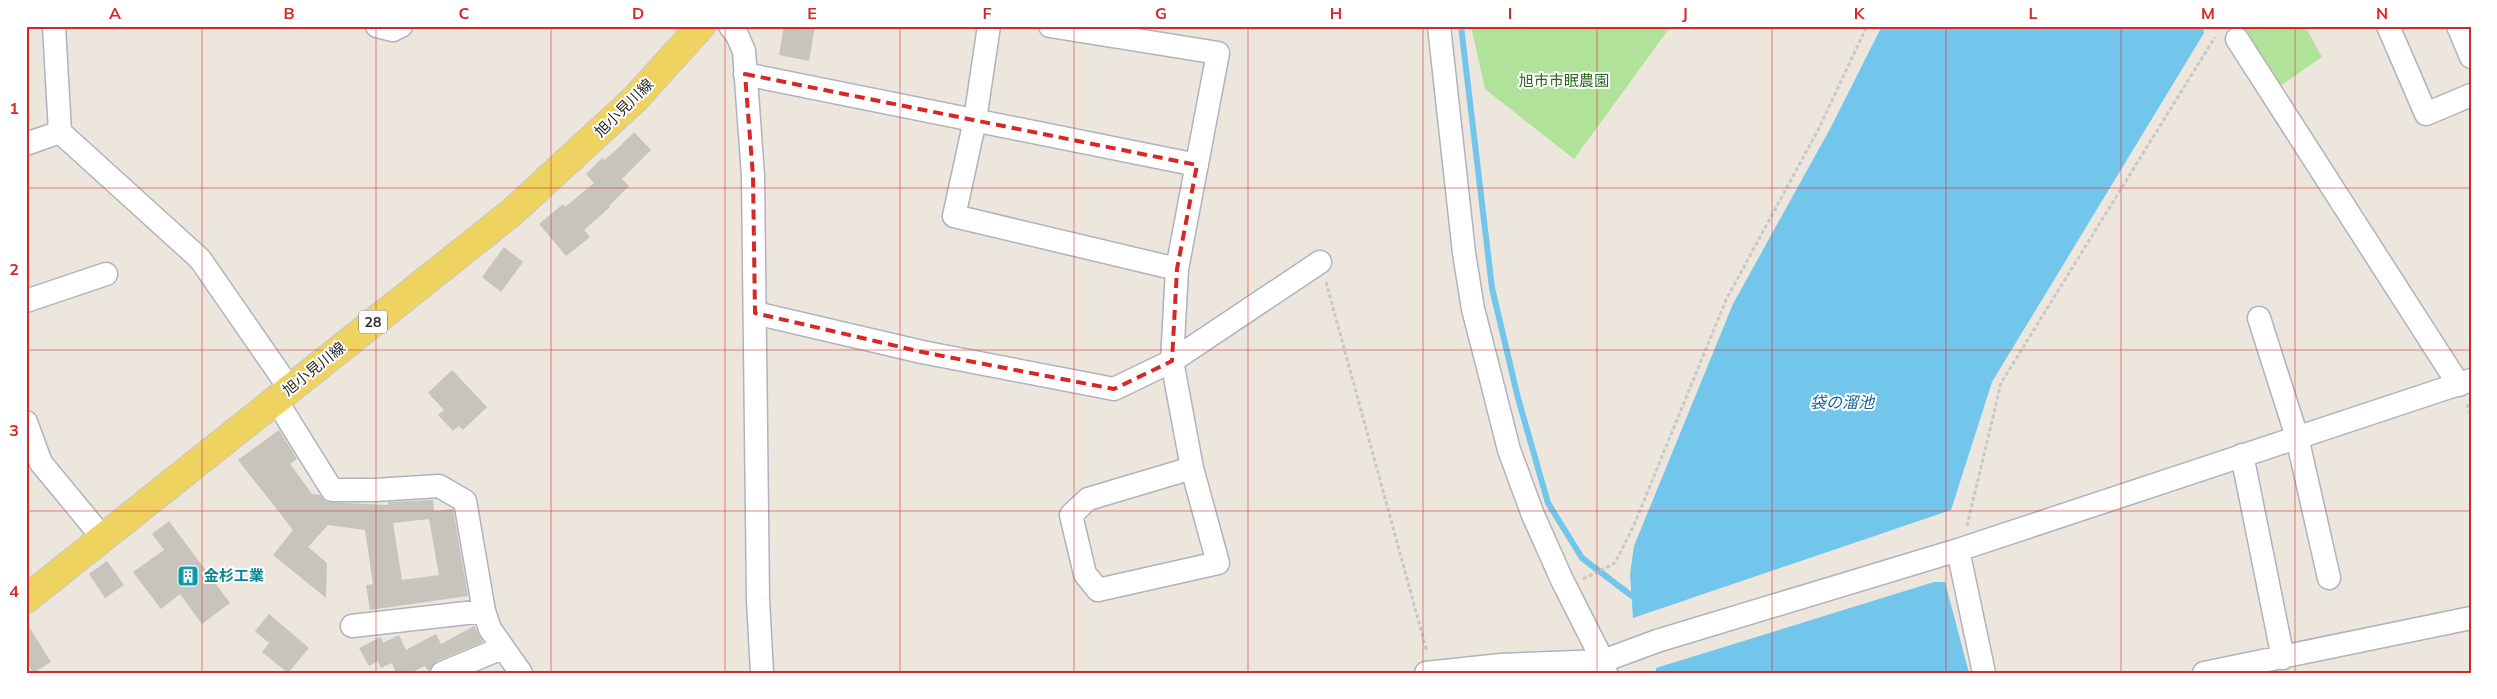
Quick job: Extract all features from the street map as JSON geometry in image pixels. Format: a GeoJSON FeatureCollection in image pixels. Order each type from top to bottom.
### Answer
{"type":"FeatureCollection","features":[{"type":"Feature","properties":{"kind":"main road","name":"旭小見川線"},"geometry":{"type":"LineString","coordinates":[[26,599],[518,207],[635,99],[702,26]]}},
{"type":"Feature","properties":{"kind":"street"},"geometry":{"type":"LineString","coordinates":[[54,26],[60,132],[200,259],[283,394],[332,490],[374,490],[438,486],[465,501],[484,611],[490,629],[521,673]]}},
{"type":"Feature","properties":{"kind":"street"},"geometry":{"type":"LineString","coordinates":[[377,26],[393,30],[401,26]]}},
{"type":"Feature","properties":{"kind":"street"},"geometry":{"type":"LineString","coordinates":[[730,26],[737,35],[744,51],[753,176],[758,600],[762,673]]}},
{"type":"Feature","properties":{"kind":"street"},"geometry":{"type":"LineString","coordinates":[[990,26],[975,120],[954,216],[1177,269]]}},
{"type":"Feature","properties":{"kind":"street"},"geometry":{"type":"LineString","coordinates":[[1050,26],[1218,53],[1177,269],[1172,361],[1192,468],[1218,563],[1098,590],[1085,574],[1071,515],[1088,499],[1192,468]]}},
{"type":"Feature","properties":{"kind":"street"},"geometry":{"type":"LineString","coordinates":[[1439,26],[1464,253],[1473,309],[1509,450],[1533,515],[1605,667]]}},
{"type":"Feature","properties":{"kind":"street"},"geometry":{"type":"LineString","coordinates":[[2388,26],[2426,114],[2471,95]]}},
{"type":"Feature","properties":{"kind":"street"},"geometry":{"type":"LineString","coordinates":[[2458,26],[2471,57]]}},
{"type":"Feature","properties":{"kind":"street"},"geometry":{"type":"LineString","coordinates":[[1429,672],[1501,664],[1605,667],[1657,641],[1962,540],[2242,455],[2465,382],[2227,37]]}},
{"type":"Feature","properties":{"kind":"street"},"geometry":{"type":"LineString","coordinates":[[745,74],[1197,165]]}},
{"type":"Feature","properties":{"kind":"street"},"geometry":{"type":"LineString","coordinates":[[26,144],[60,132]]}},
{"type":"Feature","properties":{"kind":"street"},"geometry":{"type":"LineString","coordinates":[[754,313],[922,352],[1114,389],[1172,361],[1320,262]]}},
{"type":"Feature","properties":{"kind":"street"},"geometry":{"type":"LineString","coordinates":[[26,301],[106,274]]}},
{"type":"Feature","properties":{"kind":"street"},"geometry":{"type":"LineString","coordinates":[[2259,318],[2297,437],[2329,578]]}},
{"type":"Feature","properties":{"kind":"street"},"geometry":{"type":"LineString","coordinates":[[26,422],[41,463],[103,538]]}},
{"type":"Feature","properties":{"kind":"street"},"geometry":{"type":"LineString","coordinates":[[2242,455],[2283,658]]}},
{"type":"Feature","properties":{"kind":"street"},"geometry":{"type":"LineString","coordinates":[[1962,540],[1984,673]]}},
{"type":"Feature","properties":{"kind":"street"},"geometry":{"type":"LineString","coordinates":[[352,626],[484,611]]}},
{"type":"Feature","properties":{"kind":"street"},"geometry":{"type":"LineString","coordinates":[[2204,673],[2471,618]]}},
{"type":"Feature","properties":{"kind":"street"},"geometry":{"type":"LineString","coordinates":[[442,673],[502,648]]}},
{"type":"Feature","properties":{"kind":"path"},"geometry":{"type":"LineString","coordinates":[[1566,588],[1615,563],[1634,525],[1726,300],[1818,130],[1867,26]]}},
{"type":"Feature","properties":{"kind":"path"},"geometry":{"type":"LineString","coordinates":[[1962,540],[2001,383],[2227,37]]}},
{"type":"Feature","properties":{"kind":"path"},"geometry":{"type":"LineString","coordinates":[[1320,262],[1429,672]]}},
{"type":"Feature","properties":{"kind":"highlighted area"},"geometry":{"type":"Polygon","coordinates":[[[745,74],[1197,165],[1177,269],[1172,361],[1114,389],[922,352],[755,313],[753,176],[745,74]]]}},
{"type":"Feature","properties":{"kind":"green space","name":"旭市市眠農園"},"geometry":{"type":"Polygon","coordinates":[[[1471,26],[1671,26],[1574,159],[1485,89],[1471,26]]]}},
{"type":"Feature","properties":{"kind":"green space"},"geometry":{"type":"Polygon","coordinates":[[[2241,26],[2305,26],[2322,57],[2279,87],[2241,26]]]}},
{"type":"Feature","properties":{"kind":"water","name":"袋の溜池"},"geometry":{"type":"Polygon","coordinates":[[[1882,26],[2203,26],[2204,33],[1992,382],[1951,510],[1633,618],[1630,574],[1634,546],[1733,304],[1831,127],[1882,26]]]}},
{"type":"Feature","properties":{"kind":"water"},"geometry":{"type":"Polygon","coordinates":[[[1934,582],[1945,582],[1969,673],[1656,673],[1656,668],[1934,582]]]}},
{"type":"Feature","properties":{"kind":"building"},"geometry":{"type":"Polygon","coordinates":[[[784,26],[815,26],[809,61],[779,55],[784,26]]]}},
{"type":"Feature","properties":{"kind":"building"},"geometry":{"type":"Polygon","coordinates":[[[634,132],[651,150],[622,179],[629,186],[610,207],[584,230],[590,237],[566,256],[539,224],[563,204],[565,207],[594,183],[586,174],[602,158],[604,160],[615,151],[634,132]]]}},
{"type":"Feature","properties":{"kind":"building"},"geometry":{"type":"Polygon","coordinates":[[[504,247],[523,262],[501,292],[482,277],[504,247]]]}},
{"type":"Feature","properties":{"kind":"building"},"geometry":{"type":"Polygon","coordinates":[[[452,370],[487,407],[463,430],[459,426],[453,431],[438,415],[444,410],[428,393],[452,370]]]}},
{"type":"Feature","properties":{"kind":"building"},"geometry":{"type":"Polygon","coordinates":[[[279,430],[297,459],[290,464],[312,494],[320,495],[326,502],[388,505],[388,502],[433,500],[434,511],[453,509],[468,596],[370,610],[366,585],[373,584],[365,530],[328,525],[308,547],[327,563],[326,598],[273,555],[293,530],[238,460],[279,430]],[[429,519],[393,523],[402,580],[439,575],[429,519]]]}},
{"type":"Feature","properties":{"kind":"building","name":"金杉工業"},"geometry":{"type":"Polygon","coordinates":[[[169,521],[230,603],[202,624],[180,594],[161,609],[133,572],[164,550],[152,534],[169,521]]]}},
{"type":"Feature","properties":{"kind":"building"},"geometry":{"type":"Polygon","coordinates":[[[107,561],[124,585],[105,598],[89,574],[107,561]]]}},
{"type":"Feature","properties":{"kind":"building"},"geometry":{"type":"Polygon","coordinates":[[[269,614],[309,648],[288,673],[262,652],[269,643],[255,631],[269,614]]]}},
{"type":"Feature","properties":{"kind":"building"},"geometry":{"type":"Polygon","coordinates":[[[26,622],[51,662],[33,673],[26,661],[26,622]]]}},
{"type":"Feature","properties":{"kind":"building"},"geometry":{"type":"Polygon","coordinates":[[[474,626],[483,642],[437,661],[428,671],[425,666],[410,673],[396,673],[392,663],[381,668],[378,661],[369,666],[359,648],[381,637],[383,643],[399,635],[406,650],[436,634],[441,644],[474,626]]]}},
{"type":"Feature","properties":{"kind":"waterway"},"geometry":{"type":"LineString","coordinates":[[1461,26],[1492,288],[1518,398],[1548,503],[1582,558],[1632,596]]}},
{"type":"Feature","properties":{"kind":"place","name":"金杉工業"},"geometry":{"type":"Point","coordinates":[188,576]}}]}
